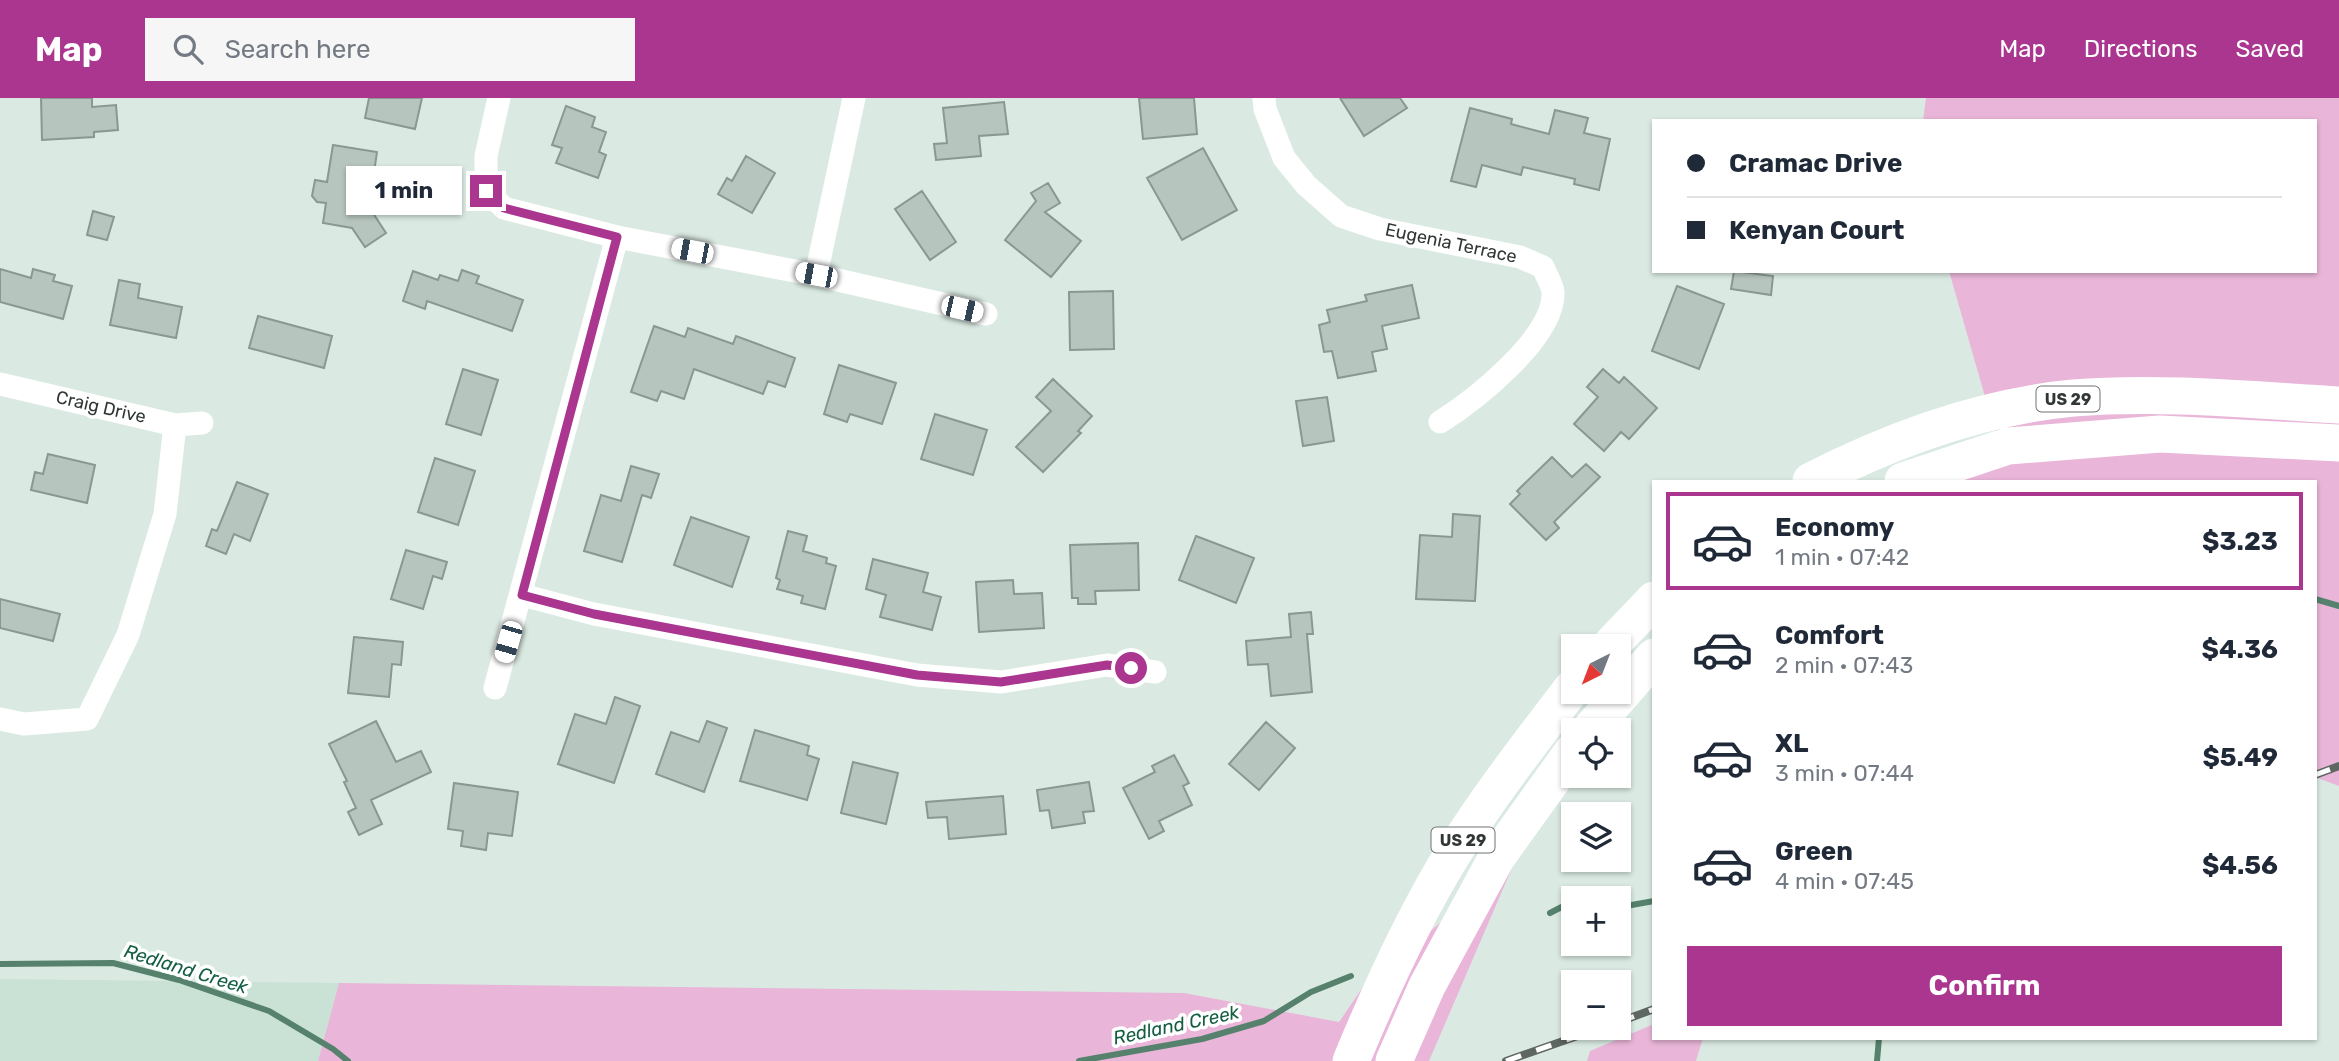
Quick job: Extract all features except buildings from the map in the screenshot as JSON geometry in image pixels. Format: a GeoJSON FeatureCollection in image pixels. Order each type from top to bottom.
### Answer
{"type":"FeatureCollection","features":[{"type":"Feature","properties":{"kind":"main road","name":"US 29"},"geometry":{"type":"LineString","coordinates":[[1813,480],[1918,432],[1993,411],[2073,398],[2180,396],[2339,405]]}},
{"type":"Feature","properties":{"kind":"main road"},"geometry":{"type":"LineString","coordinates":[[1906,480],[2008,446],[2160,434],[2339,443]]}},
{"type":"Feature","properties":{"kind":"main road"},"geometry":{"type":"LineString","coordinates":[[1621,634],[1652,602]]}},
{"type":"Feature","properties":{"kind":"main road"},"geometry":{"type":"LineString","coordinates":[[1601,718],[1652,659]]}},
{"type":"Feature","properties":{"kind":"main road","name":"US 29"},"geometry":{"type":"LineString","coordinates":[[1351,1061],[1373,1006],[1407,936],[1451,856],[1508,772],[1561,703]]}},
{"type":"Feature","properties":{"kind":"main road","name":"US 29"},"geometry":{"type":"LineString","coordinates":[[1394,1061],[1427,986],[1497,857],[1561,768]]}},
{"type":"Feature","properties":{"kind":"street"},"geometry":{"type":"LineString","coordinates":[[816,275],[854,98]]}},
{"type":"Feature","properties":{"kind":"street","name":"Eugenia Terrace"},"geometry":{"type":"LineString","coordinates":[[1264,98],[1265,109],[1284,158],[1306,185],[1341,216],[1380,229],[1520,257],[1543,267],[1553,290],[1550,316],[1520,356],[1464,407],[1440,422]]}},
{"type":"Feature","properties":{"kind":"street"},"geometry":{"type":"LineString","coordinates":[[499,99],[486,156],[486,191],[504,208],[617,237],[816,275],[986,314]]}},
{"type":"Feature","properties":{"kind":"street"},"geometry":{"type":"LineString","coordinates":[[495,688],[617,237]]}},
{"type":"Feature","properties":{"kind":"street","name":"Craig Drive"},"geometry":{"type":"LineString","coordinates":[[0,384],[175,425],[202,423]]}},
{"type":"Feature","properties":{"kind":"street"},"geometry":{"type":"LineString","coordinates":[[0,719],[24,724],[87,719],[128,635],[165,514],[175,425]]}},
{"type":"Feature","properties":{"kind":"street"},"geometry":{"type":"LineString","coordinates":[[522,595],[594,614],[917,675],[1001,682],[1107,665],[1155,672]]}},
{"type":"Feature","properties":{"kind":"shaded area"},"geometry":{"type":"Polygon","coordinates":[[[1926,98],[2339,98],[2339,786],[2317,778],[2317,480],[1961,480],[2000,449],[1950,273],[2317,273],[2317,119],[1923,119],[1926,98]]]}},
{"type":"Feature","properties":{"kind":"shaded area"},"geometry":{"type":"Polygon","coordinates":[[[1515,861],[1429,1061],[318,1061],[339,983],[1184,993],[1339,1022],[1363,987],[1515,861]]]}},
{"type":"Feature","properties":{"kind":"shaded area"},"geometry":{"type":"Polygon","coordinates":[[[0,979],[339,983],[318,1061],[0,1061],[0,979]]]}},
{"type":"Feature","properties":{"kind":"shaded area"},"geometry":{"type":"Polygon","coordinates":[[[1652,1025],[1652,1040],[1702,1040],[1696,1061],[1587,1061],[1590,1051],[1616,1040],[1631,1040],[1631,1034],[1652,1025]]]}},
{"type":"Feature","properties":{"kind":"waterway","name":"Redland Creek"},"geometry":{"type":"LineString","coordinates":[[2317,600],[2339,606]]}},
{"type":"Feature","properties":{"kind":"waterway","name":"Redland Creek"},"geometry":{"type":"LineString","coordinates":[[1631,905],[1652,901]]}},
{"type":"Feature","properties":{"kind":"waterway","name":"Redland Creek"},"geometry":{"type":"LineString","coordinates":[[1550,913],[1561,907]]}},
{"type":"Feature","properties":{"kind":"waterway","name":"Redland Creek"},"geometry":{"type":"LineString","coordinates":[[0,964],[113,963],[179,980],[269,1011],[333,1049],[348,1061]]}},
{"type":"Feature","properties":{"kind":"waterway","name":"Redland Creek"},"geometry":{"type":"LineString","coordinates":[[1079,1061],[1202,1039],[1264,1021],[1311,992],[1351,976]]}},
{"type":"Feature","properties":{"kind":"waterway"},"geometry":{"type":"LineString","coordinates":[[1877,1061],[1879,1040]]}},
{"type":"Feature","properties":{"kind":"railway"},"geometry":{"type":"LineString","coordinates":[[2317,774],[2339,766]]}},
{"type":"Feature","properties":{"kind":"railway"},"geometry":{"type":"LineString","coordinates":[[1631,1018],[1652,1010]]}},
{"type":"Feature","properties":{"kind":"railway"},"geometry":{"type":"LineString","coordinates":[[1506,1061],[1566,1040]]}},
{"type":"Feature","properties":{"kind":"route"},"geometry":{"type":"LineString","coordinates":[[486,191],[504,208],[617,237],[522,595],[594,614],[917,675],[1001,682],[1107,665],[1131,668]]}}]}
